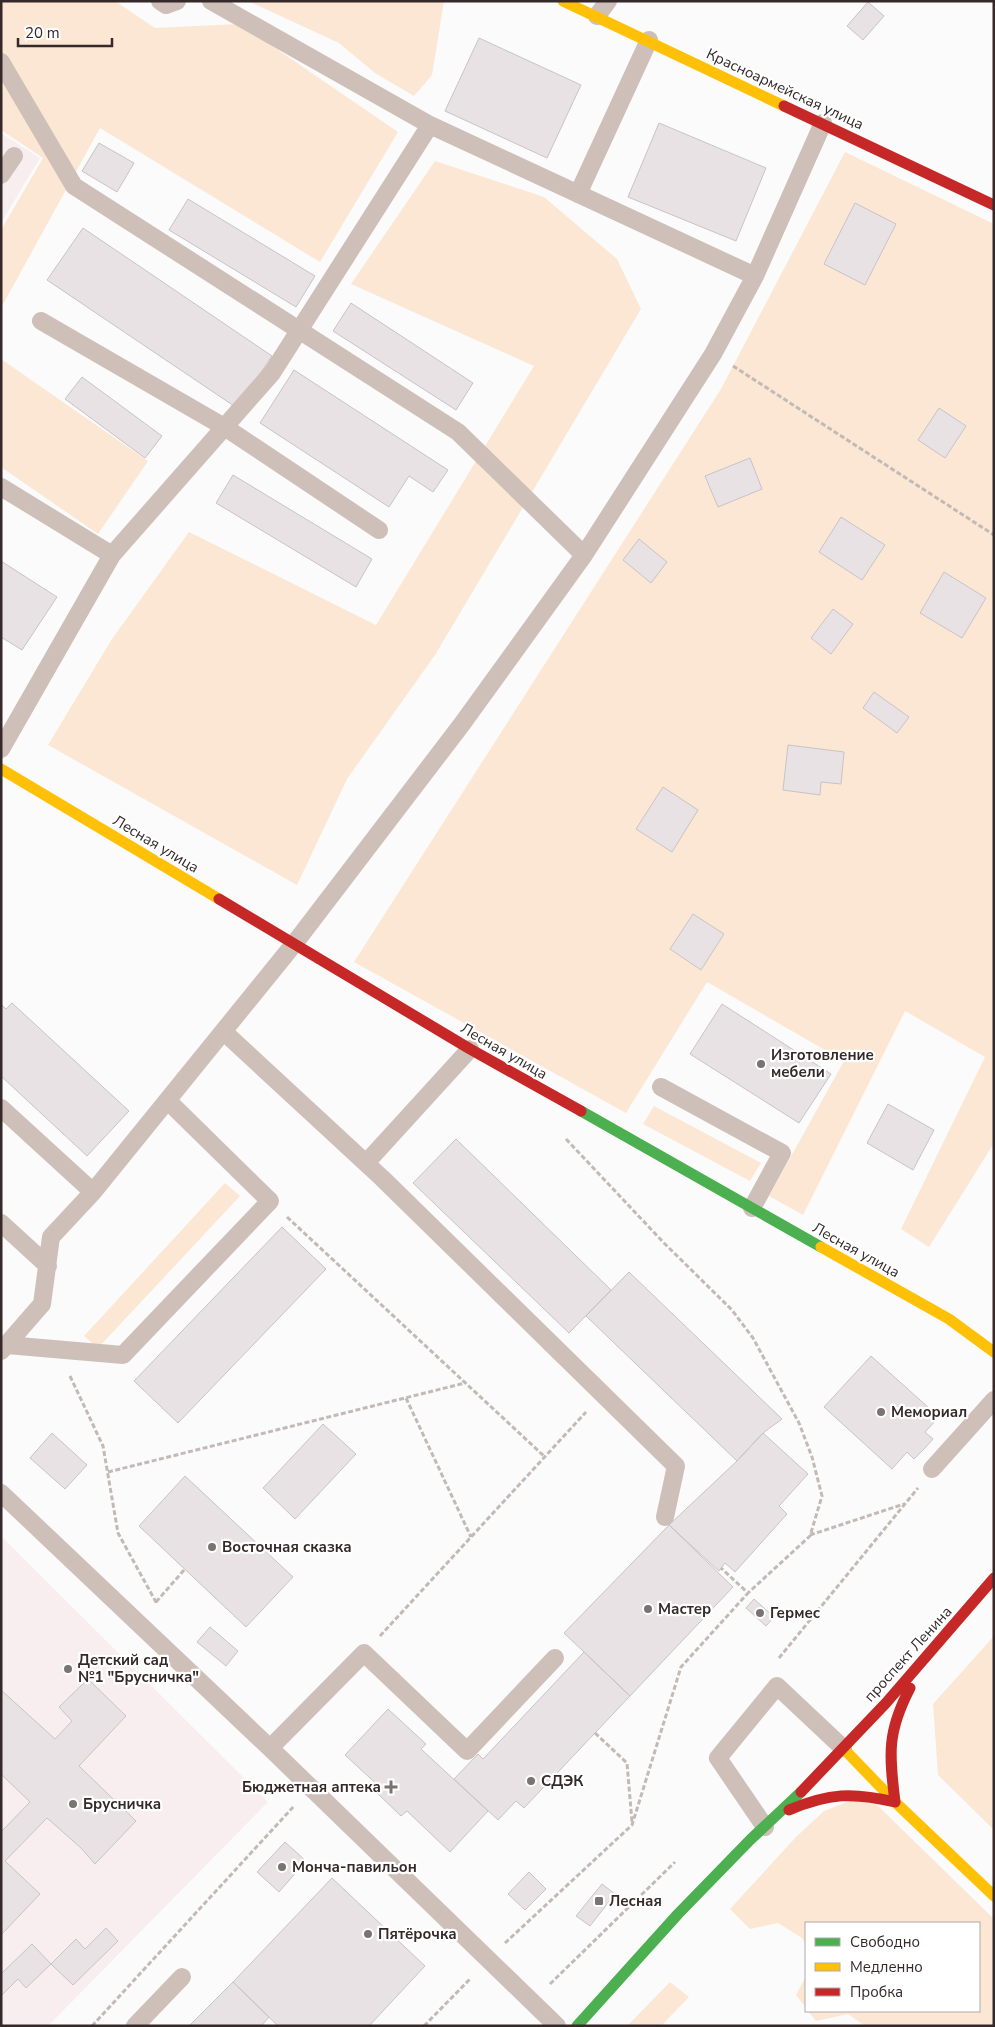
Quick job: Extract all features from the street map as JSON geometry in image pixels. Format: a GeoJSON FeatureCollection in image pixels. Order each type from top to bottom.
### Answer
{"type":"FeatureCollection","features":[{"type":"Feature","properties":{"kind":"street","name":"Красноармейская улица"},"geometry":{"type":"LineString","coordinates":[[563,1],[649,40],[994,205]]}},
{"type":"Feature","properties":{"kind":"street","name":"Лесная улица"},"geometry":{"type":"LineString","coordinates":[[1,769],[470,1050],[949,1319],[994,1352]]}},
{"type":"Feature","properties":{"kind":"street","name":"проспект Ленина"},"geometry":{"type":"LineString","coordinates":[[779,1815],[925,1660],[994,1578]]}},
{"type":"Feature","properties":{"kind":"street"},"geometry":{"type":"LineString","coordinates":[[895,1802],[888,1749],[896,1712],[925,1660]]}},
{"type":"Feature","properties":{"kind":"street"},"geometry":{"type":"LineString","coordinates":[[843,1748],[895,1802],[994,1896]]}},
{"type":"Feature","properties":{"kind":"street"},"geometry":{"type":"LineString","coordinates":[[577,2026],[678,1914],[779,1815],[830,1794],[860,1793],[895,1802]]}},
{"type":"Feature","properties":{"kind":"lane"},"geometry":{"type":"LineString","coordinates":[[160,1],[166,5],[177,1]]}},
{"type":"Feature","properties":{"kind":"lane"},"geometry":{"type":"LineString","coordinates":[[211,1],[430,125],[755,276]]}},
{"type":"Feature","properties":{"kind":"lane"},"geometry":{"type":"LineString","coordinates":[[596,16],[608,1]]}},
{"type":"Feature","properties":{"kind":"lane"},"geometry":{"type":"LineString","coordinates":[[578,194],[649,40]]}},
{"type":"Feature","properties":{"kind":"lane"},"geometry":{"type":"LineString","coordinates":[[1,62],[74,186],[458,432],[584,555]]}},
{"type":"Feature","properties":{"kind":"lane"},"geometry":{"type":"LineString","coordinates":[[4,1348],[42,1304],[51,1237],[93,1192],[294,944],[462,724],[584,555],[713,354],[755,276],[823,123]]}},
{"type":"Feature","properties":{"kind":"lane"},"geometry":{"type":"LineString","coordinates":[[1,748],[112,555],[226,428],[272,373],[430,125]]}},
{"type":"Feature","properties":{"kind":"lane"},"geometry":{"type":"LineString","coordinates":[[1,175],[14,156]]}},
{"type":"Feature","properties":{"kind":"lane"},"geometry":{"type":"LineString","coordinates":[[41,321],[226,428],[380,530]]}},
{"type":"Feature","properties":{"kind":"lane"},"geometry":{"type":"LineString","coordinates":[[1,487],[112,555]]}},
{"type":"Feature","properties":{"kind":"lane"},"geometry":{"type":"LineString","coordinates":[[224,1032],[366,1163],[676,1466],[665,1518]]}},
{"type":"Feature","properties":{"kind":"lane"},"geometry":{"type":"LineString","coordinates":[[366,1163],[470,1050]]}},
{"type":"Feature","properties":{"kind":"lane"},"geometry":{"type":"LineString","coordinates":[[661,1086],[782,1153],[752,1208]]}},
{"type":"Feature","properties":{"kind":"lane"},"geometry":{"type":"LineString","coordinates":[[4,1348],[58,1349],[123,1355],[270,1202],[168,1101]]}},
{"type":"Feature","properties":{"kind":"lane"},"geometry":{"type":"LineString","coordinates":[[1,1108],[93,1192]]}},
{"type":"Feature","properties":{"kind":"lane"},"geometry":{"type":"LineString","coordinates":[[1,1223],[48,1266]]}},
{"type":"Feature","properties":{"kind":"lane"},"geometry":{"type":"LineString","coordinates":[[932,1469],[994,1400]]}},
{"type":"Feature","properties":{"kind":"lane"},"geometry":{"type":"LineString","coordinates":[[1,1493],[270,1748],[557,2026]]}},
{"type":"Feature","properties":{"kind":"lane"},"geometry":{"type":"LineString","coordinates":[[270,1748],[364,1653],[467,1751],[555,1658]]}},
{"type":"Feature","properties":{"kind":"lane"},"geometry":{"type":"LineString","coordinates":[[765,1827],[718,1758],[777,1686],[843,1748]]}},
{"type":"Feature","properties":{"kind":"lane"},"geometry":{"type":"LineString","coordinates":[[135,2026],[182,1977]]}},
{"type":"Feature","properties":{"kind":"path"},"geometry":{"type":"LineString","coordinates":[[713,354],[994,535]]}},
{"type":"Feature","properties":{"kind":"path"},"geometry":{"type":"LineString","coordinates":[[560,1132],[664,1243],[732,1310],[753,1338],[799,1423],[812,1457],[822,1496],[810,1536]]}},
{"type":"Feature","properties":{"kind":"path"},"geometry":{"type":"LineString","coordinates":[[270,1202],[545,1457]]}},
{"type":"Feature","properties":{"kind":"path"},"geometry":{"type":"LineString","coordinates":[[58,1349],[103,1446],[118,1533],[160,1610]]}},
{"type":"Feature","properties":{"kind":"path"},"geometry":{"type":"LineString","coordinates":[[108,1472],[465,1383]]}},
{"type":"Feature","properties":{"kind":"path"},"geometry":{"type":"LineString","coordinates":[[364,1653],[603,1394]]}},
{"type":"Feature","properties":{"kind":"path"},"geometry":{"type":"LineString","coordinates":[[406,1398],[471,1537]]}},
{"type":"Feature","properties":{"kind":"path"},"geometry":{"type":"LineString","coordinates":[[779,1658],[932,1469]]}},
{"type":"Feature","properties":{"kind":"path"},"geometry":{"type":"LineString","coordinates":[[424,2026],[489,1959],[632,1825],[681,1667],[748,1593],[810,1536],[905,1504]]}},
{"type":"Feature","properties":{"kind":"path"},"geometry":{"type":"LineString","coordinates":[[721,1568],[748,1593]]}},
{"type":"Feature","properties":{"kind":"path"},"geometry":{"type":"LineString","coordinates":[[156,1602],[185,1569]]}},
{"type":"Feature","properties":{"kind":"path"},"geometry":{"type":"LineString","coordinates":[[595,1733],[627,1763],[632,1825]]}},
{"type":"Feature","properties":{"kind":"path"},"geometry":{"type":"LineString","coordinates":[[92,2026],[311,1788]]}},
{"type":"Feature","properties":{"kind":"path"},"geometry":{"type":"LineString","coordinates":[[531,2002],[675,1862]]}},
{"type":"Feature","properties":{"kind":"shaded area"},"geometry":{"type":"Polygon","coordinates":[[[1,1],[115,1],[155,28],[240,24],[398,132],[320,262],[100,128],[1,308],[1,230],[43,158],[1,130],[1,1]]]}},
{"type":"Feature","properties":{"kind":"shaded area"},"geometry":{"type":"Polygon","coordinates":[[[248,1],[444,1],[432,75],[414,96],[375,73],[339,43],[248,1]]]}},
{"type":"Feature","properties":{"kind":"shaded area"},"geometry":{"type":"Polygon","coordinates":[[[1,133],[40,158],[1,223],[1,133]]]}},
{"type":"Feature","properties":{"kind":"shaded area"},"geometry":{"type":"Polygon","coordinates":[[[845,152],[994,224],[994,1143],[929,1247],[901,1229],[985,1057],[905,1011],[803,1215],[769,1196],[844,1061],[707,982],[626,1113],[354,962],[721,389],[845,152]]]}},
{"type":"Feature","properties":{"kind":"shaded area"},"geometry":{"type":"Polygon","coordinates":[[[435,161],[544,197],[617,259],[641,309],[435,655],[347,779],[297,885],[48,745],[112,639],[189,532],[376,625],[534,366],[351,284],[435,161]]]}},
{"type":"Feature","properties":{"kind":"shaded area"},"geometry":{"type":"Polygon","coordinates":[[[1,359],[148,461],[98,534],[1,467],[1,359]]]}},
{"type":"Feature","properties":{"kind":"shaded area"},"geometry":{"type":"Polygon","coordinates":[[[654,1106],[761,1163],[750,1181],[643,1124],[654,1106]]]}},
{"type":"Feature","properties":{"kind":"shaded area"},"geometry":{"type":"Polygon","coordinates":[[[225,1183],[240,1196],[98,1348],[84,1336],[225,1183]]]}},
{"type":"Feature","properties":{"kind":"shaded area","name":"Детский сад №1 \"Брусничка\""},"geometry":{"type":"Polygon","coordinates":[[[1,1536],[268,1802],[48,2026],[1,2026],[1,1536]]]}},
{"type":"Feature","properties":{"kind":"shaded area"},"geometry":{"type":"Polygon","coordinates":[[[994,1636],[994,1830],[938,1775],[933,1704],[994,1636]]]}},
{"type":"Feature","properties":{"kind":"shaded area"},"geometry":{"type":"Polygon","coordinates":[[[850,1801],[876,1804],[994,1919],[994,2026],[865,2026],[848,2014],[816,2021],[809,2012],[980,2012],[980,1922],[805,1922],[805,1944],[802,1938],[778,1923],[750,1929],[730,1909],[796,1837],[824,1811],[850,1801]]]}},
{"type":"Feature","properties":{"kind":"shaded area"},"geometry":{"type":"Polygon","coordinates":[[[805,1978],[805,2007],[796,1995],[805,1978]]]}},
{"type":"Feature","properties":{"kind":"shaded area"},"geometry":{"type":"Polygon","coordinates":[[[670,1982],[689,1997],[661,2026],[627,2026],[670,1982]]]}},
{"type":"Feature","properties":{"kind":"building"},"geometry":{"type":"Polygon","coordinates":[[[868,2],[884,16],[863,40],[847,26],[868,2]]]}},
{"type":"Feature","properties":{"kind":"building"},"geometry":{"type":"Polygon","coordinates":[[[479,38],[581,85],[547,158],[445,111],[479,38]]]}},
{"type":"Feature","properties":{"kind":"building"},"geometry":{"type":"Polygon","coordinates":[[[659,123],[766,168],[736,241],[628,197],[659,123]]]}},
{"type":"Feature","properties":{"kind":"building"},"geometry":{"type":"Polygon","coordinates":[[[99,143],[134,163],[117,192],[82,171],[99,143]]]}},
{"type":"Feature","properties":{"kind":"building"},"geometry":{"type":"Polygon","coordinates":[[[188,199],[315,276],[296,307],[169,230],[188,199]]]}},
{"type":"Feature","properties":{"kind":"building"},"geometry":{"type":"Polygon","coordinates":[[[855,203],[896,224],[865,285],[824,264],[855,203]]]}},
{"type":"Feature","properties":{"kind":"building"},"geometry":{"type":"Polygon","coordinates":[[[83,228],[272,356],[237,408],[47,280],[83,228]]]}},
{"type":"Feature","properties":{"kind":"building"},"geometry":{"type":"Polygon","coordinates":[[[351,303],[473,383],[456,410],[333,331],[351,303]]]}},
{"type":"Feature","properties":{"kind":"building"},"geometry":{"type":"Polygon","coordinates":[[[294,370],[448,470],[433,492],[409,476],[389,507],[260,423],[294,370]]]}},
{"type":"Feature","properties":{"kind":"building"},"geometry":{"type":"Polygon","coordinates":[[[82,377],[162,436],[145,458],[65,399],[82,377]]]}},
{"type":"Feature","properties":{"kind":"building"},"geometry":{"type":"Polygon","coordinates":[[[939,408],[966,426],[945,458],[918,440],[939,408]]]}},
{"type":"Feature","properties":{"kind":"building"},"geometry":{"type":"Polygon","coordinates":[[[750,458],[762,489],[718,507],[705,476],[750,458]]]}},
{"type":"Feature","properties":{"kind":"building"},"geometry":{"type":"Polygon","coordinates":[[[233,475],[372,559],[356,587],[216,503],[233,475]]]}},
{"type":"Feature","properties":{"kind":"building"},"geometry":{"type":"Polygon","coordinates":[[[841,517],[885,545],[862,580],[819,552],[841,517]]]}},
{"type":"Feature","properties":{"kind":"building"},"geometry":{"type":"Polygon","coordinates":[[[639,539],[667,562],[651,583],[623,560],[639,539]]]}},
{"type":"Feature","properties":{"kind":"building"},"geometry":{"type":"Polygon","coordinates":[[[1,561],[57,597],[22,650],[1,637],[1,561]]]}},
{"type":"Feature","properties":{"kind":"building"},"geometry":{"type":"Polygon","coordinates":[[[944,572],[986,598],[962,638],[920,613],[944,572]]]}},
{"type":"Feature","properties":{"kind":"building"},"geometry":{"type":"Polygon","coordinates":[[[833,609],[853,624],[831,654],[811,638],[833,609]]]}},
{"type":"Feature","properties":{"kind":"building"},"geometry":{"type":"Polygon","coordinates":[[[874,692],[909,717],[897,733],[863,708],[874,692]]]}},
{"type":"Feature","properties":{"kind":"building"},"geometry":{"type":"Polygon","coordinates":[[[788,745],[844,752],[841,784],[821,782],[820,795],[783,790],[788,745]]]}},
{"type":"Feature","properties":{"kind":"building"},"geometry":{"type":"Polygon","coordinates":[[[663,787],[698,810],[672,852],[636,829],[663,787]]]}},
{"type":"Feature","properties":{"kind":"building"},"geometry":{"type":"Polygon","coordinates":[[[693,914],[724,934],[701,970],[670,949],[693,914]]]}},
{"type":"Feature","properties":{"kind":"building"},"geometry":{"type":"Polygon","coordinates":[[[12,1003],[129,1111],[87,1156],[1,1076],[1,1004],[6,1009],[12,1003]]]}},
{"type":"Feature","properties":{"kind":"building","name":"Изготовление мебели"},"geometry":{"type":"Polygon","coordinates":[[[722,1004],[831,1074],[799,1123],[690,1054],[722,1004]]]}},
{"type":"Feature","properties":{"kind":"building"},"geometry":{"type":"Polygon","coordinates":[[[888,1104],[934,1130],[913,1170],[867,1143],[888,1104]]]}},
{"type":"Feature","properties":{"kind":"building"},"geometry":{"type":"Polygon","coordinates":[[[456,1139],[611,1290],[569,1333],[413,1183],[456,1139]]]}},
{"type":"Feature","properties":{"kind":"building"},"geometry":{"type":"Polygon","coordinates":[[[282,1227],[326,1269],[178,1423],[134,1381],[282,1227]]]}},
{"type":"Feature","properties":{"kind":"building"},"geometry":{"type":"Polygon","coordinates":[[[629,1272],[782,1419],[763,1433],[737,1461],[586,1316],[629,1272]]]}},
{"type":"Feature","properties":{"kind":"building","name":"Мемориал"},"geometry":{"type":"Polygon","coordinates":[[[871,1356],[939,1417],[925,1432],[933,1439],[924,1449],[914,1459],[907,1452],[892,1469],[824,1407],[871,1356]]]}},
{"type":"Feature","properties":{"kind":"building"},"geometry":{"type":"Polygon","coordinates":[[[323,1424],[356,1454],[295,1519],[263,1488],[323,1424]]]}},
{"type":"Feature","properties":{"kind":"building"},"geometry":{"type":"Polygon","coordinates":[[[52,1433],[87,1465],[65,1489],[30,1458],[52,1433]]]}},
{"type":"Feature","properties":{"kind":"building"},"geometry":{"type":"Polygon","coordinates":[[[763,1433],[808,1474],[779,1506],[787,1514],[735,1572],[725,1563],[719,1571],[669,1525],[737,1461],[763,1433]]]}},
{"type":"Feature","properties":{"kind":"building","name":"Восточная сказка"},"geometry":{"type":"Polygon","coordinates":[[[185,1476],[293,1577],[246,1627],[139,1526],[185,1476]]]}},
{"type":"Feature","properties":{"kind":"building"},"geometry":{"type":"Polygon","coordinates":[[[669,1525],[733,1587],[630,1696],[564,1633],[669,1525]]]}},
{"type":"Feature","properties":{"kind":"building","name":"Гермес"},"geometry":{"type":"Polygon","coordinates":[[[754,1599],[774,1617],[766,1626],[746,1608],[754,1599]]]}},
{"type":"Feature","properties":{"kind":"building"},"geometry":{"type":"Polygon","coordinates":[[[210,1627],[238,1651],[226,1666],[197,1642],[210,1627]]]}},
{"type":"Feature","properties":{"kind":"building"},"geometry":{"type":"Polygon","coordinates":[[[584,1652],[630,1696],[524,1808],[516,1801],[498,1820],[454,1779],[478,1754],[483,1759],[584,1652]]]}},
{"type":"Feature","properties":{"kind":"building","name":"Брусничка"},"geometry":{"type":"Polygon","coordinates":[[[88,1679],[126,1716],[79,1766],[136,1821],[95,1864],[81,1848],[47,1818],[5,1861],[40,1894],[1,1935],[1,1832],[30,1802],[1,1774],[1,1690],[55,1739],[72,1721],[59,1707],[88,1679]]]}},
{"type":"Feature","properties":{"kind":"building"},"geometry":{"type":"Polygon","coordinates":[[[388,1709],[426,1744],[421,1749],[488,1811],[450,1852],[407,1811],[401,1816],[378,1794],[382,1789],[345,1755],[388,1709]]]}},
{"type":"Feature","properties":{"kind":"building","name":"Монча-павильон"},"geometry":{"type":"Polygon","coordinates":[[[285,1842],[306,1861],[279,1892],[257,1872],[285,1842]]]}},
{"type":"Feature","properties":{"kind":"building"},"geometry":{"type":"Polygon","coordinates":[[[529,1872],[546,1889],[525,1910],[508,1894],[529,1872]]]}},
{"type":"Feature","properties":{"kind":"building"},"geometry":{"type":"Polygon","coordinates":[[[332,1878],[425,1966],[369,2026],[278,2026],[233,1982],[332,1878]]]}},
{"type":"Feature","properties":{"kind":"building"},"geometry":{"type":"Polygon","coordinates":[[[602,1884],[615,1894],[590,1926],[576,1916],[602,1884]]]}},
{"type":"Feature","properties":{"kind":"building"},"geometry":{"type":"Polygon","coordinates":[[[106,1928],[118,1941],[73,1985],[51,1964],[76,1939],[85,1949],[106,1928]]]}},
{"type":"Feature","properties":{"kind":"building"},"geometry":{"type":"Polygon","coordinates":[[[32,1944],[51,1964],[26,1988],[18,1979],[1,1996],[1,1974],[32,1944]]]}},
{"type":"Feature","properties":{"kind":"building"},"geometry":{"type":"Polygon","coordinates":[[[233,1982],[269,2017],[261,2026],[189,2026],[233,1982]]]}},
{"type":"Feature","properties":{"kind":"traffic: fast"},"geometry":{"type":"LineString","coordinates":[[581,1111],[821,1247]]}},
{"type":"Feature","properties":{"kind":"traffic: fast"},"geometry":{"type":"LineString","coordinates":[[577,2026],[678,1914],[750,1840],[801,1792]]}},
{"type":"Feature","properties":{"kind":"traffic: slow"},"geometry":{"type":"LineString","coordinates":[[563,1],[784,106]]}},
{"type":"Feature","properties":{"kind":"traffic: slow"},"geometry":{"type":"LineString","coordinates":[[1,769],[219,899]]}},
{"type":"Feature","properties":{"kind":"traffic: slow"},"geometry":{"type":"LineString","coordinates":[[821,1247],[949,1319],[994,1352]]}},
{"type":"Feature","properties":{"kind":"traffic: slow"},"geometry":{"type":"LineString","coordinates":[[843,1748],[895,1802],[994,1896]]}},
{"type":"Feature","properties":{"kind":"traffic: jam"},"geometry":{"type":"LineString","coordinates":[[784,106],[994,205]]}},
{"type":"Feature","properties":{"kind":"traffic: jam"},"geometry":{"type":"LineString","coordinates":[[219,899],[470,1049],[581,1111]]}},
{"type":"Feature","properties":{"kind":"traffic: jam"},"geometry":{"type":"LineString","coordinates":[[801,1792],[886,1703],[994,1578]]}},
{"type":"Feature","properties":{"kind":"traffic: jam"},"geometry":{"type":"LineString","coordinates":[[895,1802],[891,1756],[892,1744],[897,1718],[910,1688]]}},
{"type":"Feature","properties":{"kind":"traffic: jam"},"geometry":{"type":"LineString","coordinates":[[789,1810],[817,1800],[841,1796],[866,1797],[895,1802]]}},
{"type":"Feature","properties":{"kind":"place","name":"Изготовление мебели"},"geometry":{"type":"Point","coordinates":[761,1064]}},
{"type":"Feature","properties":{"kind":"place","name":"Мемориал"},"geometry":{"type":"Point","coordinates":[881,1412]}},
{"type":"Feature","properties":{"kind":"place","name":"Восточная сказка"},"geometry":{"type":"Point","coordinates":[212,1547]}},
{"type":"Feature","properties":{"kind":"place","name":"Мастер"},"geometry":{"type":"Point","coordinates":[648,1609]}},
{"type":"Feature","properties":{"kind":"place","name":"Гермес"},"geometry":{"type":"Point","coordinates":[760,1613]}},
{"type":"Feature","properties":{"kind":"place","name":"Детский сад №1 \"Брусничка\""},"geometry":{"type":"Point","coordinates":[68,1669]}},
{"type":"Feature","properties":{"kind":"place","name":"СДЭК"},"geometry":{"type":"Point","coordinates":[531,1781]}},
{"type":"Feature","properties":{"kind":"place","name":"Бюджетная аптека"},"geometry":{"type":"Point","coordinates":[391,1787]}},
{"type":"Feature","properties":{"kind":"place","name":"Брусничка"},"geometry":{"type":"Point","coordinates":[73,1804]}},
{"type":"Feature","properties":{"kind":"place","name":"Монча-павильон"},"geometry":{"type":"Point","coordinates":[282,1867]}},
{"type":"Feature","properties":{"kind":"place","name":"Лесная"},"geometry":{"type":"Point","coordinates":[599,1901]}},
{"type":"Feature","properties":{"kind":"place","name":"Пятёрочка"},"geometry":{"type":"Point","coordinates":[368,1934]}}]}
